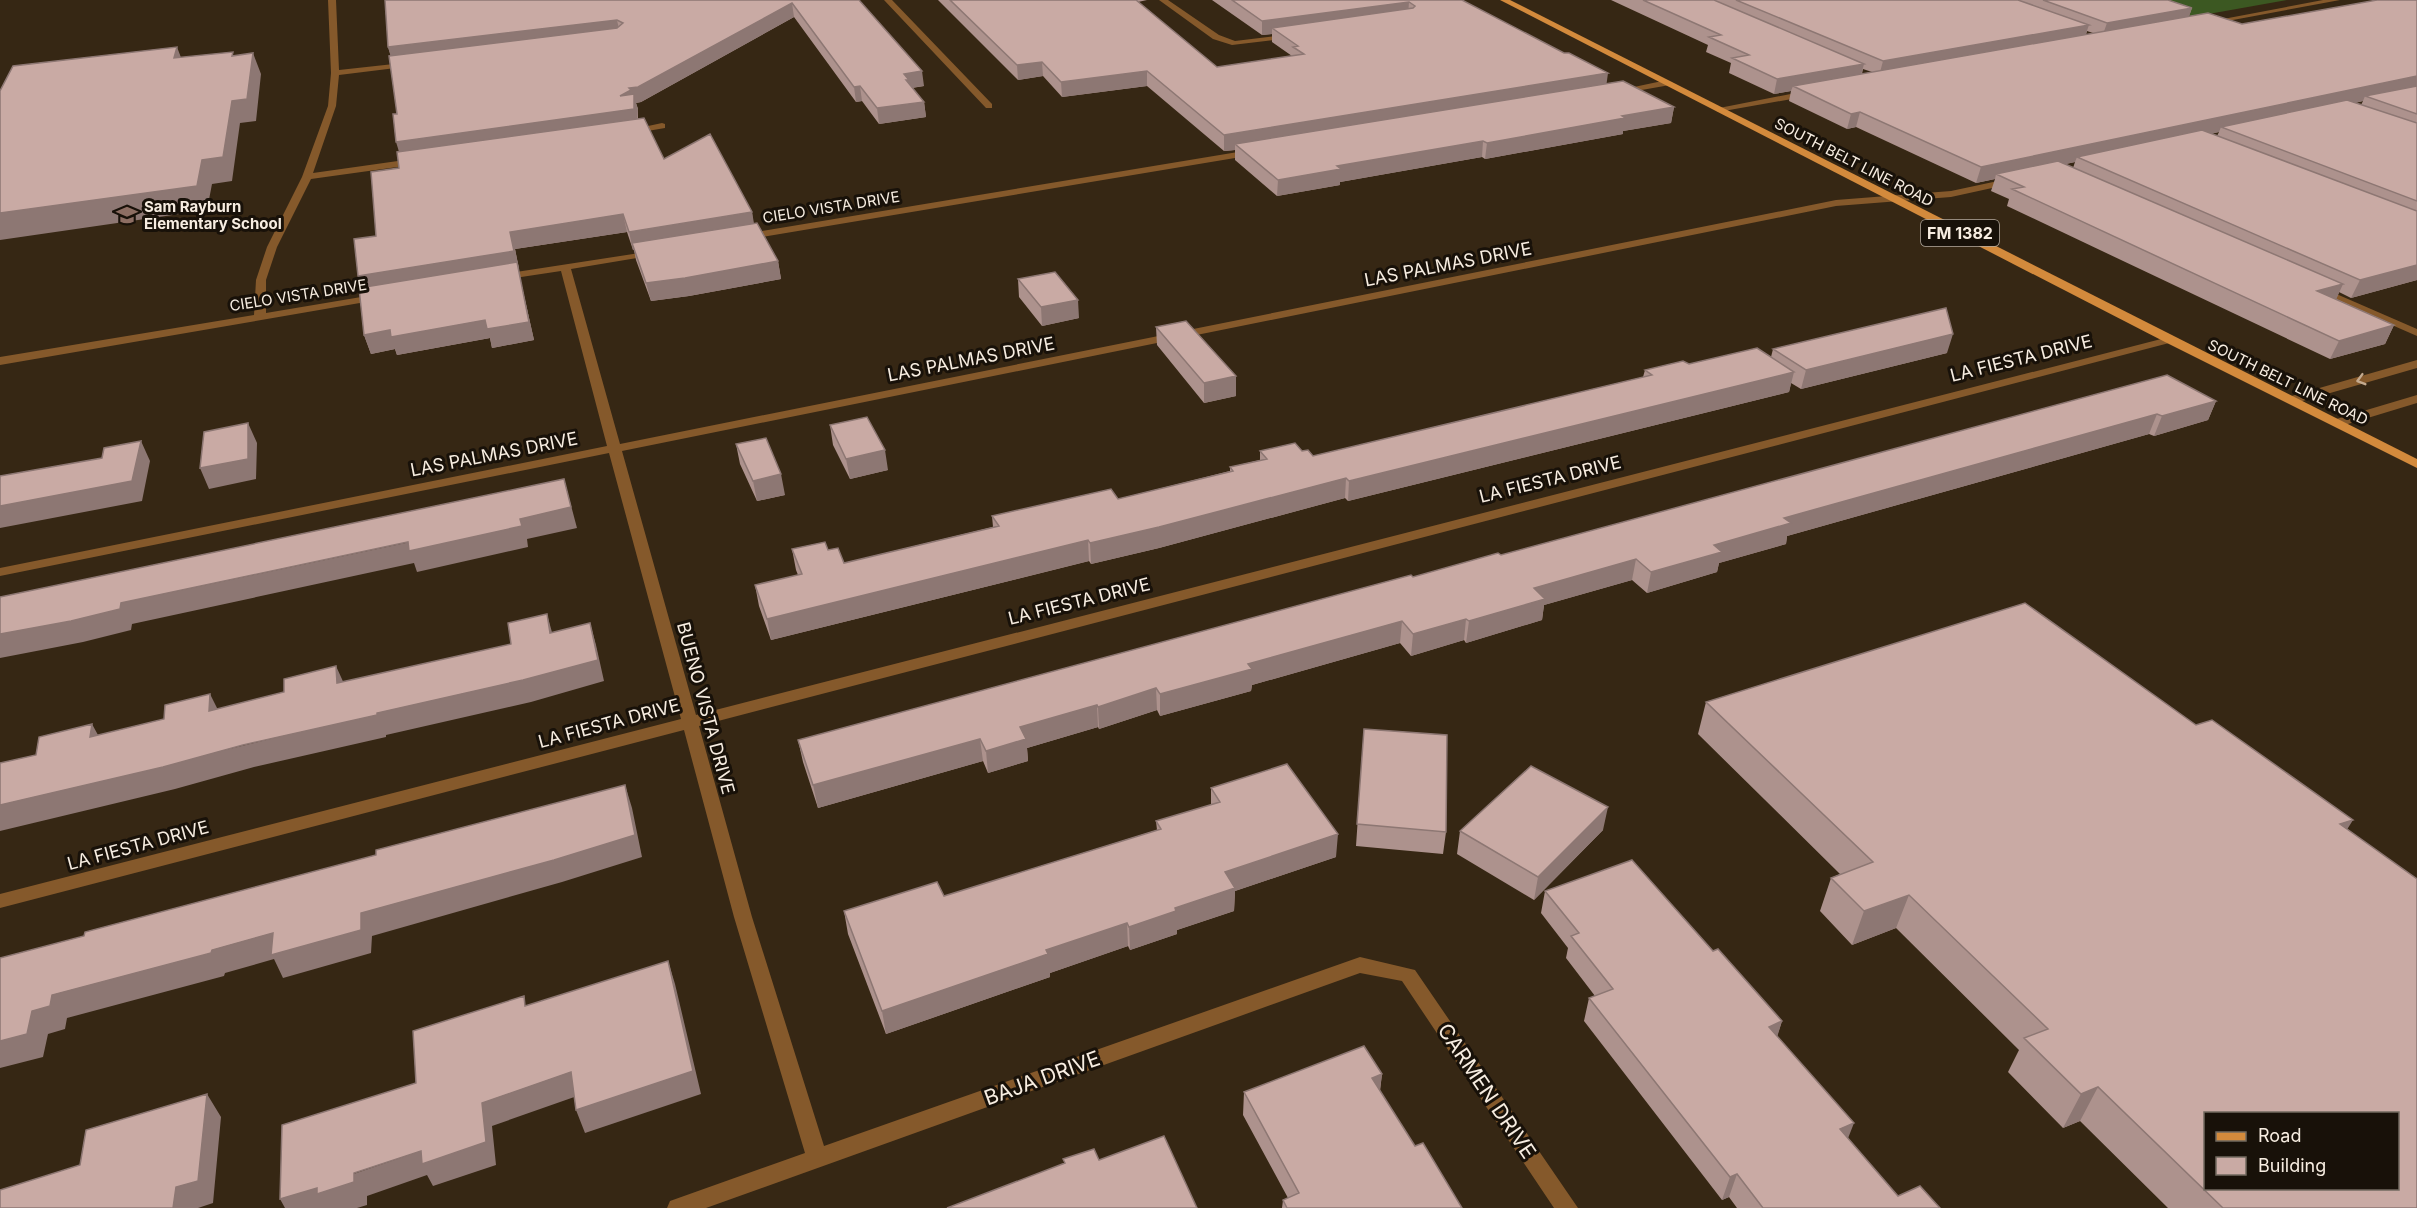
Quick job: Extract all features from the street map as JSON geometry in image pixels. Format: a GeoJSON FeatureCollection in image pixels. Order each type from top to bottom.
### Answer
{"type":"FeatureCollection","features":[{"type":"Feature","properties":{"kind":"main road","name":"SOUTH BELT LINE ROAD"},"geometry":{"type":"LineString","coordinates":[[1504,0],[2169,340],[2417,464]]}},
{"type":"Feature","properties":{"kind":"street"},"geometry":{"type":"LineString","coordinates":[[260,316],[261,280],[272,247],[307,177],[332,105],[335,74],[332,0]]}},
{"type":"Feature","properties":{"kind":"street"},"geometry":{"type":"LineString","coordinates":[[888,0],[989,106]]}},
{"type":"Feature","properties":{"kind":"street"},"geometry":{"type":"LineString","coordinates":[[1163,0],[1216,37],[1234,43],[1304,34]]}},
{"type":"Feature","properties":{"kind":"street"},"geometry":{"type":"LineString","coordinates":[[2196,25],[2336,0]]}},
{"type":"Feature","properties":{"kind":"street"},"geometry":{"type":"LineString","coordinates":[[335,74],[418,63]]}},
{"type":"Feature","properties":{"kind":"street"},"geometry":{"type":"LineString","coordinates":[[1608,93],[1667,83]]}},
{"type":"Feature","properties":{"kind":"street"},"geometry":{"type":"LineString","coordinates":[[1718,109],[1821,91]]}},
{"type":"Feature","properties":{"kind":"street"},"geometry":{"type":"LineString","coordinates":[[615,133],[662,126]]}},
{"type":"Feature","properties":{"kind":"street","name":"CIELO VISTA DRIVE"},"geometry":{"type":"LineString","coordinates":[[730,239],[1270,150]]}},
{"type":"Feature","properties":{"kind":"street"},"geometry":{"type":"LineString","coordinates":[[307,177],[425,160]]}},
{"type":"Feature","properties":{"kind":"street","name":"LAS PALMAS DRIVE"},"geometry":{"type":"LineString","coordinates":[[0,572],[1836,203],[1951,194],[2019,179]]}},
{"type":"Feature","properties":{"kind":"street"},"geometry":{"type":"LineString","coordinates":[[494,278],[671,249]]}},
{"type":"Feature","properties":{"kind":"street","name":"BUENO VISTA DRIVE"},"geometry":{"type":"LineString","coordinates":[[565,267],[743,917],[817,1158]]}},
{"type":"Feature","properties":{"kind":"street"},"geometry":{"type":"LineString","coordinates":[[2312,286],[2417,333]]}},
{"type":"Feature","properties":{"kind":"street","name":"CIELO VISTA DRIVE"},"geometry":{"type":"LineString","coordinates":[[0,361],[389,295]]}},
{"type":"Feature","properties":{"kind":"street","name":"LA FIESTA DRIVE"},"geometry":{"type":"LineString","coordinates":[[0,900],[2169,340]]}},
{"type":"Feature","properties":{"kind":"street"},"geometry":{"type":"LineString","coordinates":[[2292,400],[2417,364]]}},
{"type":"Feature","properties":{"kind":"street"},"geometry":{"type":"LineString","coordinates":[[2338,423],[2417,399]]}},
{"type":"Feature","properties":{"kind":"street","name":"BAJA DRIVE"},"geometry":{"type":"LineString","coordinates":[[678,1208],[1360,965],[1408,975]]}},
{"type":"Feature","properties":{"kind":"street","name":"CARMEN DRIVE"},"geometry":{"type":"LineString","coordinates":[[1408,975],[1567,1208]]}},
{"type":"Feature","properties":{"kind":"green space"},"geometry":{"type":"Polygon","coordinates":[[[2132,0],[2287,0],[2186,18],[2132,0]]]}},
{"type":"Feature","properties":{"kind":"building"},"geometry":{"type":"Polygon","coordinates":[[[385,0],[859,0],[922,71],[904,74],[909,80],[906,80],[924,102],[877,108],[860,86],[854,87],[792,3],[638,87],[629,88],[631,90],[620,96],[634,94],[634,109],[396,142],[393,114],[397,114],[389,56],[617,28],[623,23],[617,20],[388,47],[385,0]]]}},
{"type":"Feature","properties":{"kind":"building"},"geometry":{"type":"Polygon","coordinates":[[[950,0],[1136,0],[1217,67],[1304,54],[1293,47],[1298,46],[1272,28],[1415,6],[1409,2],[1262,21],[1232,0],[1462,0],[1608,73],[1224,135],[1147,71],[1061,82],[1042,62],[1017,65],[950,0]]]}},
{"type":"Feature","properties":{"kind":"building"},"geometry":{"type":"Polygon","coordinates":[[[1643,0],[1714,0],[1864,64],[1777,79],[1732,58],[1749,55],[1709,37],[1721,35],[1643,0]]]}},
{"type":"Feature","properties":{"kind":"building"},"geometry":{"type":"Polygon","coordinates":[[[1736,0],[2018,0],[2089,25],[1883,61],[1736,0]]]}},
{"type":"Feature","properties":{"kind":"building"},"geometry":{"type":"Polygon","coordinates":[[[2043,0],[2168,0],[2192,8],[2107,23],[2043,0]]]}},
{"type":"Feature","properties":{"kind":"building"},"geometry":{"type":"Polygon","coordinates":[[[2377,0],[2417,0],[2417,76],[1981,167],[1860,112],[1851,114],[1793,86],[2208,13],[2242,24],[2377,0]]]}},
{"type":"Feature","properties":{"kind":"building"},"geometry":{"type":"Polygon","coordinates":[[[177,47],[174,58],[233,52],[232,56],[253,53],[247,99],[232,101],[223,157],[202,160],[197,186],[0,213],[0,91],[13,66],[177,47]]]}},
{"type":"Feature","properties":{"kind":"building"},"geometry":{"type":"Polygon","coordinates":[[[1623,81],[1674,107],[1487,143],[1483,141],[1337,166],[1341,169],[1278,180],[1235,144],[1623,81]]]}},
{"type":"Feature","properties":{"kind":"building"},"geometry":{"type":"Polygon","coordinates":[[[2417,86],[2417,114],[2365,96],[2417,86]]]}},
{"type":"Feature","properties":{"kind":"building"},"geometry":{"type":"Polygon","coordinates":[[[2347,100],[2417,123],[2417,201],[2221,127],[2347,100]]]}},
{"type":"Feature","properties":{"kind":"building"},"geometry":{"type":"Polygon","coordinates":[[[644,118],[664,159],[710,134],[752,212],[629,232],[623,214],[510,232],[514,251],[358,276],[354,239],[376,236],[371,172],[399,168],[397,152],[644,118]]]}},
{"type":"Feature","properties":{"kind":"building"},"geometry":{"type":"Polygon","coordinates":[[[2202,130],[2417,211],[2417,265],[2360,280],[2077,157],[2202,130]]]}},
{"type":"Feature","properties":{"kind":"building"},"geometry":{"type":"Polygon","coordinates":[[[2058,161],[2343,284],[2317,291],[2394,325],[2339,341],[2012,189],[2024,187],[1996,174],[2058,161]]]}},
{"type":"Feature","properties":{"kind":"building"},"geometry":{"type":"Polygon","coordinates":[[[757,223],[778,261],[646,283],[632,243],[757,223]]]}},
{"type":"Feature","properties":{"kind":"building"},"geometry":{"type":"Polygon","coordinates":[[[517,262],[529,322],[487,329],[485,320],[391,337],[390,330],[364,335],[359,288],[517,262]]]}},
{"type":"Feature","properties":{"kind":"building"},"geometry":{"type":"Polygon","coordinates":[[[1055,272],[1078,300],[1041,307],[1018,279],[1055,272]]]}},
{"type":"Feature","properties":{"kind":"building"},"geometry":{"type":"Polygon","coordinates":[[[1946,308],[1953,334],[1806,370],[1773,349],[1946,308]]]}},
{"type":"Feature","properties":{"kind":"building"},"geometry":{"type":"Polygon","coordinates":[[[1186,321],[1236,376],[1204,383],[1156,327],[1186,321]]]}},
{"type":"Feature","properties":{"kind":"building"},"geometry":{"type":"Polygon","coordinates":[[[1757,348],[1794,372],[1349,481],[1346,478],[1159,527],[1090,543],[1088,540],[767,619],[755,585],[802,574],[792,549],[825,542],[828,550],[838,548],[844,563],[999,526],[992,516],[1111,489],[1118,499],[1233,471],[1230,467],[1267,459],[1260,451],[1295,443],[1302,451],[1308,450],[1313,456],[1652,375],[1645,370],[1683,361],[1689,364],[1757,348]]]}},
{"type":"Feature","properties":{"kind":"building"},"geometry":{"type":"Polygon","coordinates":[[[2167,375],[2216,401],[2162,416],[2157,414],[1784,518],[1791,523],[1714,545],[1722,552],[1651,572],[1636,559],[1534,588],[1545,599],[1469,621],[1466,619],[1413,634],[1402,621],[1248,664],[1252,669],[1160,694],[1156,688],[1098,707],[1097,705],[1020,727],[1026,739],[986,751],[980,739],[813,785],[798,740],[1411,575],[1413,577],[1498,553],[1501,555],[2167,375]]]}},
{"type":"Feature","properties":{"kind":"building"},"geometry":{"type":"Polygon","coordinates":[[[867,417],[885,450],[846,459],[830,425],[867,417]]]}},
{"type":"Feature","properties":{"kind":"building"},"geometry":{"type":"Polygon","coordinates":[[[248,423],[248,459],[200,468],[204,432],[248,423]]]}},
{"type":"Feature","properties":{"kind":"building"},"geometry":{"type":"Polygon","coordinates":[[[766,438],[781,474],[753,481],[736,444],[766,438]]]}},
{"type":"Feature","properties":{"kind":"building"},"geometry":{"type":"Polygon","coordinates":[[[141,441],[132,481],[0,506],[0,476],[102,458],[104,448],[141,441]]]}},
{"type":"Feature","properties":{"kind":"building"},"geometry":{"type":"Polygon","coordinates":[[[564,479],[571,507],[520,519],[522,526],[409,551],[408,542],[121,603],[120,609],[0,634],[0,597],[564,479]]]}},
{"type":"Feature","properties":{"kind":"building"},"geometry":{"type":"Polygon","coordinates":[[[2025,603],[2196,725],[2212,720],[2353,820],[2340,824],[2417,879],[2417,1208],[2223,1208],[2204,1190],[2399,1190],[2399,1112],[2204,1112],[2204,1190],[2098,1087],[2081,1094],[2024,1038],[2048,1029],[1909,895],[1864,911],[1831,878],[1873,862],[1706,702],[2025,603]]]}},
{"type":"Feature","properties":{"kind":"building"},"geometry":{"type":"Polygon","coordinates":[[[547,614],[550,633],[590,623],[598,660],[0,805],[0,763],[36,755],[39,737],[92,724],[90,737],[164,719],[165,705],[210,694],[209,711],[284,692],[284,679],[336,666],[337,683],[511,644],[508,623],[547,614]]]}},
{"type":"Feature","properties":{"kind":"building"},"geometry":{"type":"Polygon","coordinates":[[[1364,729],[1447,735],[1446,832],[1357,824],[1364,729]]]}},
{"type":"Feature","properties":{"kind":"building"},"geometry":{"type":"Polygon","coordinates":[[[1287,764],[1338,834],[1225,872],[1235,888],[1175,908],[1176,911],[1129,927],[1127,923],[1046,950],[1048,954],[882,1011],[844,911],[937,882],[944,896],[1161,829],[1156,821],[1220,802],[1211,788],[1287,764]]]}},
{"type":"Feature","properties":{"kind":"building"},"geometry":{"type":"Polygon","coordinates":[[[1531,766],[1608,807],[1538,877],[1460,831],[1531,766]]]}},
{"type":"Feature","properties":{"kind":"building"},"geometry":{"type":"Polygon","coordinates":[[[625,785],[635,835],[554,860],[361,913],[361,930],[271,955],[273,933],[212,950],[211,953],[52,995],[50,1006],[32,1011],[27,1034],[0,1041],[0,958],[84,936],[85,932],[376,855],[376,850],[625,785]]]}},
{"type":"Feature","properties":{"kind":"building"},"geometry":{"type":"Polygon","coordinates":[[[1632,860],[1713,951],[1718,949],[1782,1021],[1769,1027],[1854,1123],[1840,1129],[1898,1196],[1920,1186],[1940,1208],[1763,1208],[1737,1174],[1730,1177],[1589,998],[1613,989],[1571,936],[1579,933],[1545,891],[1632,860]]]}},
{"type":"Feature","properties":{"kind":"building"},"geometry":{"type":"Polygon","coordinates":[[[668,961],[693,1071],[576,1110],[571,1072],[482,1103],[486,1142],[422,1164],[421,1151],[354,1173],[354,1182],[317,1194],[317,1188],[280,1199],[282,1125],[416,1083],[413,1031],[524,996],[525,1006],[668,961]]]}},
{"type":"Feature","properties":{"kind":"building"},"geometry":{"type":"Polygon","coordinates":[[[1364,1046],[1382,1074],[1372,1078],[1415,1146],[1423,1143],[1462,1208],[1287,1208],[1283,1200],[1299,1193],[1244,1092],[1364,1046]]]}},
{"type":"Feature","properties":{"kind":"building"},"geometry":{"type":"Polygon","coordinates":[[[207,1094],[198,1181],[176,1187],[173,1208],[0,1208],[0,1190],[80,1165],[86,1130],[207,1094]]]}},
{"type":"Feature","properties":{"kind":"building"},"geometry":{"type":"Polygon","coordinates":[[[1164,1136],[1197,1208],[947,1208],[1065,1163],[1063,1159],[1094,1149],[1099,1160],[1164,1136]]]}},
{"type":"Feature","properties":{"kind":"place","name":"Sam Rayburn Elementary School"},"geometry":{"type":"Point","coordinates":[127,215]}}]}
